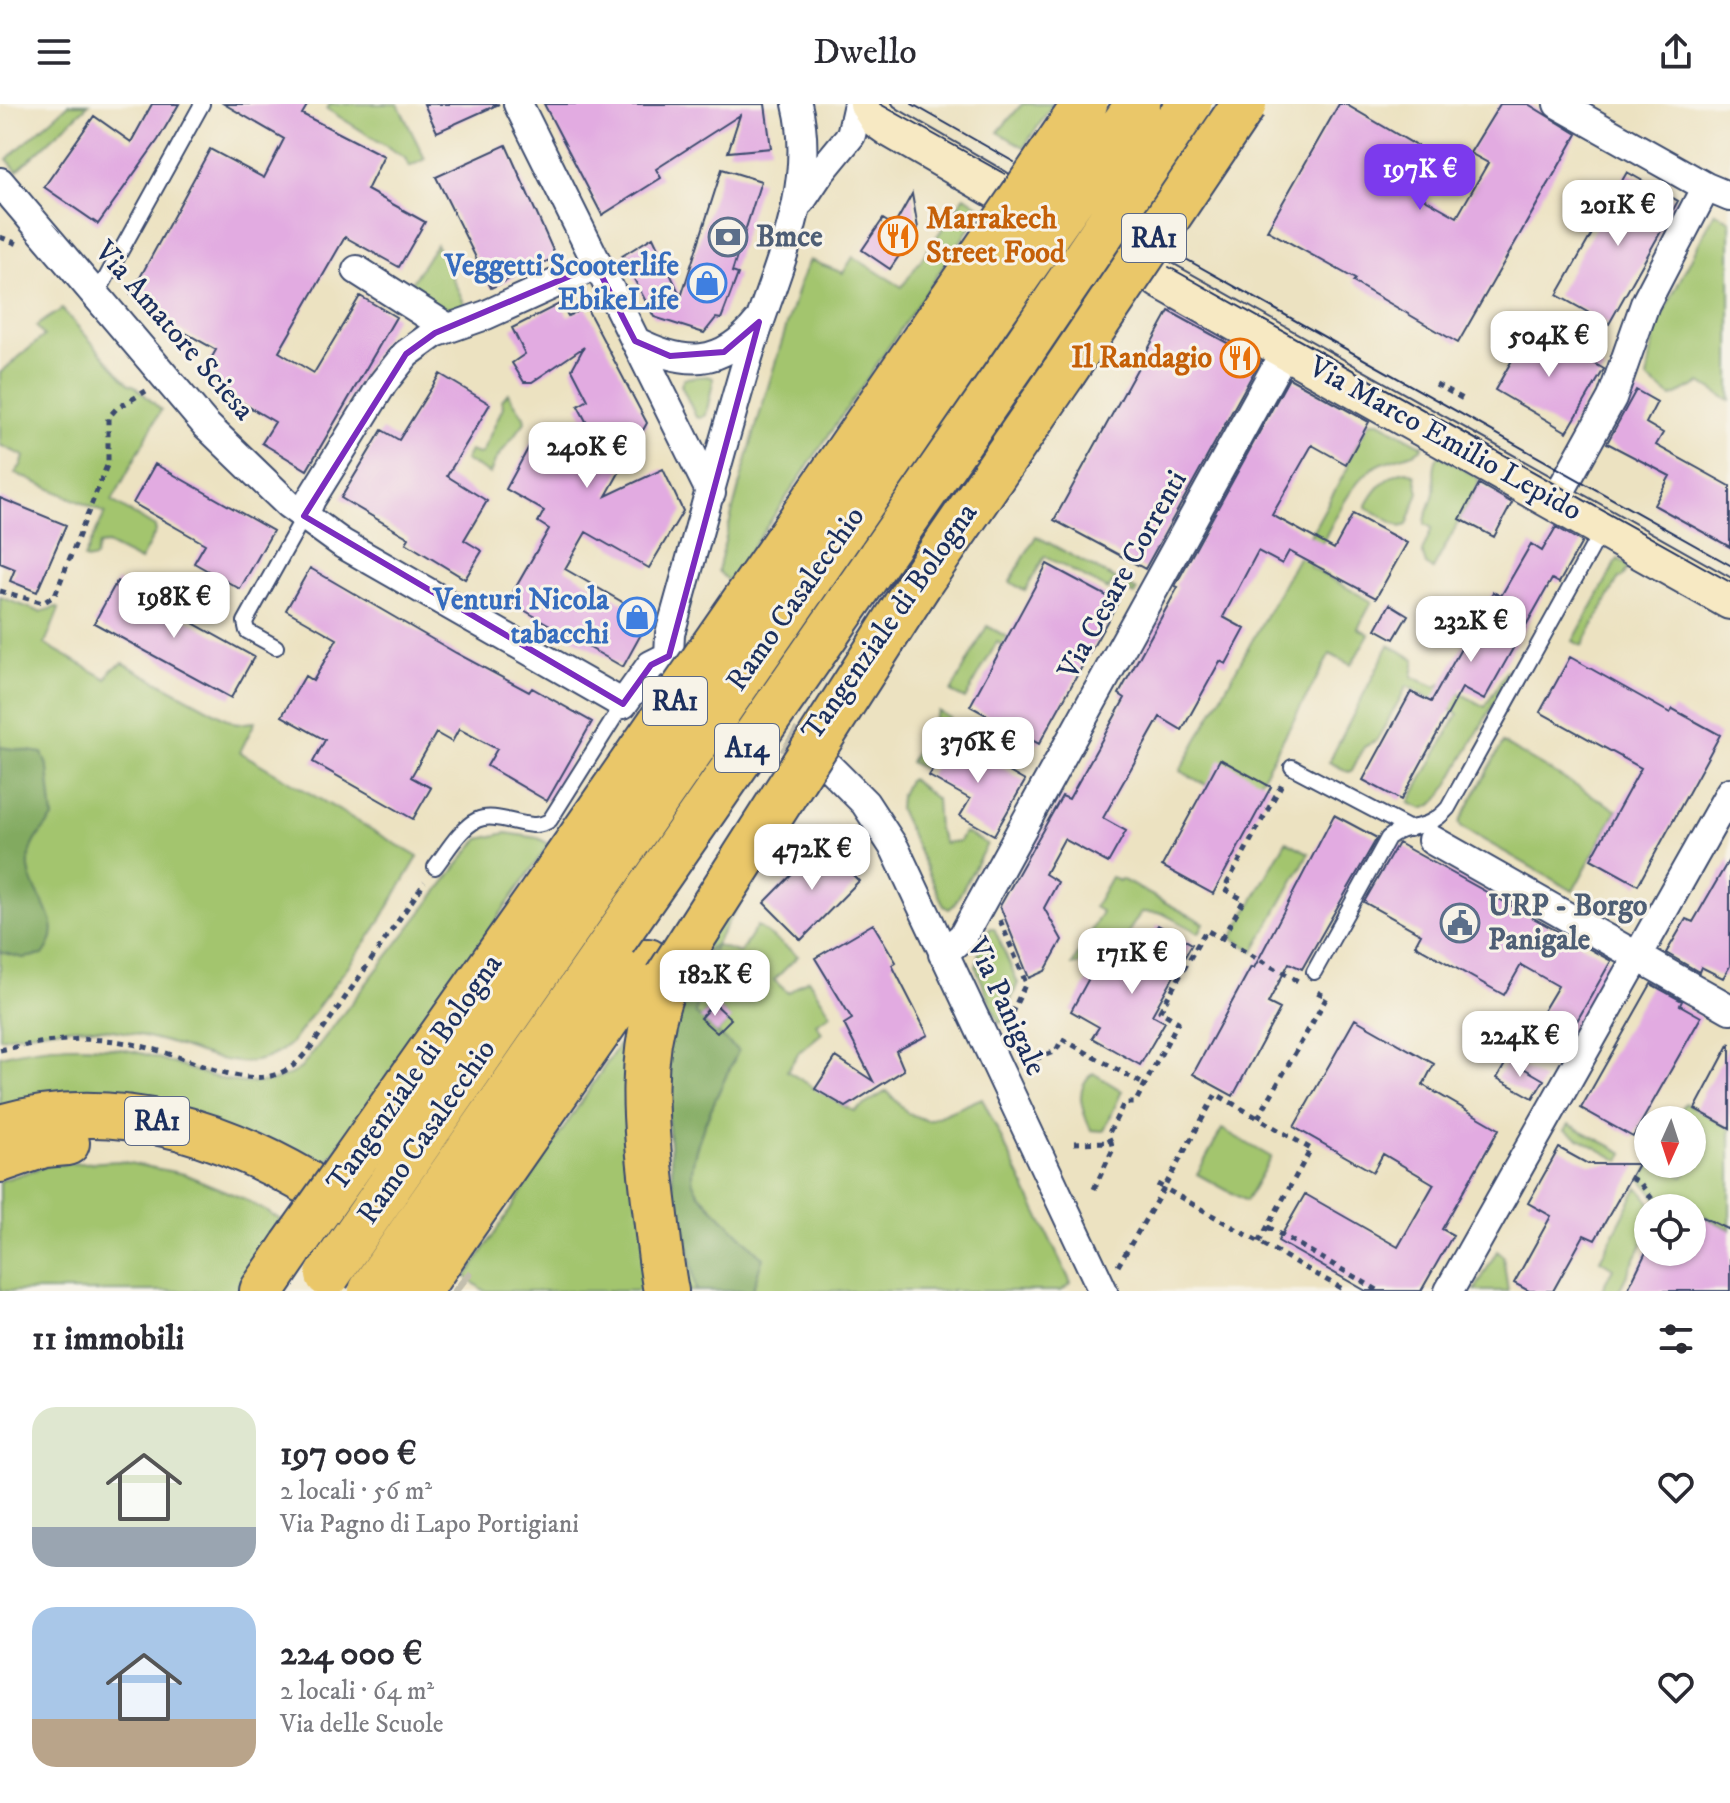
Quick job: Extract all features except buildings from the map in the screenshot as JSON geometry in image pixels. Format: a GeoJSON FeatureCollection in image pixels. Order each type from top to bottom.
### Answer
{"type":"FeatureCollection","features":[{"type":"Feature","properties":{"kind":"highway","name":"Tangenziale di Bologna"},"geometry":{"type":"LineString","coordinates":[[262,1291],[353,1161],[559,904],[1085,104]]}},
{"type":"Feature","properties":{"kind":"highway","name":"Ramo Casalecchio"},"geometry":{"type":"LineString","coordinates":[[322,1283],[388,1188],[559,904],[1138,104]]}},
{"type":"Feature","properties":{"kind":"highway","name":"Ramo Casalecchio"},"geometry":{"type":"LineString","coordinates":[[371,1291],[438,1227],[643,959],[1016,360],[1189,104]]}},
{"type":"Feature","properties":{"kind":"highway","name":"Tangenziale di Bologna"},"geometry":{"type":"LineString","coordinates":[[643,959],[919,584],[1244,104]]}},
{"type":"Feature","properties":{"kind":"highway","name":"RA1"},"geometry":{"type":"LineString","coordinates":[[643,959],[653,1015],[646,1046],[647,1143],[666,1291]]}},
{"type":"Feature","properties":{"kind":"highway","name":"RA1"},"geometry":{"type":"LineString","coordinates":[[0,1127],[48,1115],[80,1113],[142,1117],[227,1142],[297,1191],[195,1158],[150,1146],[112,1141],[44,1145],[0,1160]]}},
{"type":"Feature","properties":{"kind":"highway"},"geometry":{"type":"LineString","coordinates":[[419,1291],[438,1227]]}},
{"type":"Feature","properties":{"kind":"main road"},"geometry":{"type":"LineString","coordinates":[[870,122],[996,189]]}},
{"type":"Feature","properties":{"kind":"main road","name":"Via Marco Emilio Lepido"},"geometry":{"type":"LineString","coordinates":[[1160,279],[1730,600]]}},
{"type":"Feature","properties":{"kind":"street"},"geometry":{"type":"LineString","coordinates":[[518,104],[711,493]]}},
{"type":"Feature","properties":{"kind":"street"},"geometry":{"type":"LineString","coordinates":[[623,704],[643,673],[658,660],[671,661],[670,634],[759,322],[798,205],[803,149],[797,104]]}},
{"type":"Feature","properties":{"kind":"street"},"geometry":{"type":"LineString","coordinates":[[798,205],[819,174],[870,122],[858,104]]}},
{"type":"Feature","properties":{"kind":"street"},"geometry":{"type":"LineString","coordinates":[[1555,501],[1612,398],[1645,304],[1718,192],[1558,104]]}},
{"type":"Feature","properties":{"kind":"street","name":"Via Amatore Sciesa"},"geometry":{"type":"LineString","coordinates":[[0,182],[206,425],[256,475],[304,516],[343,544],[623,704]]}},
{"type":"Feature","properties":{"kind":"street"},"geometry":{"type":"LineString","coordinates":[[304,516],[311,499],[394,368],[420,343],[596,265]]}},
{"type":"Feature","properties":{"kind":"street"},"geometry":{"type":"LineString","coordinates":[[357,270],[448,328]]}},
{"type":"Feature","properties":{"kind":"street"},"geometry":{"type":"LineString","coordinates":[[635,341],[670,356],[689,360],[705,358],[735,347],[759,322]]}},
{"type":"Feature","properties":{"kind":"street","name":"Via Cesare Correnti"},"geometry":{"type":"LineString","coordinates":[[943,954],[963,936],[1286,349]]}},
{"type":"Feature","properties":{"kind":"street","name":"Via Panigale"},"geometry":{"type":"LineString","coordinates":[[828,766],[865,803],[895,849],[943,954],[1107,1281]]}},
{"type":"Feature","properties":{"kind":"street"},"geometry":{"type":"LineString","coordinates":[[1449,1291],[1730,792]]}},
{"type":"Feature","properties":{"kind":"street"},"geometry":{"type":"LineString","coordinates":[[1421,835],[1730,1009]]}},
{"type":"Feature","properties":{"kind":"lane"},"geometry":{"type":"LineString","coordinates":[[97,294],[202,104]]}},
{"type":"Feature","properties":{"kind":"lane"},"geometry":{"type":"LineString","coordinates":[[276,647],[247,631],[245,622],[304,516]]}},
{"type":"Feature","properties":{"kind":"lane"},"geometry":{"type":"LineString","coordinates":[[1421,835],[1441,816],[1458,793],[1603,528]]}},
{"type":"Feature","properties":{"kind":"lane"},"geometry":{"type":"LineString","coordinates":[[435,867],[468,826],[477,820],[498,818],[540,825],[550,820],[623,704]]}},
{"type":"Feature","properties":{"kind":"lane"},"geometry":{"type":"LineString","coordinates":[[1292,767],[1421,835]]}},
{"type":"Feature","properties":{"kind":"lane"},"geometry":{"type":"LineString","coordinates":[[1314,972],[1388,838],[1397,832],[1421,835]]}},
{"type":"Feature","properties":{"kind":"path"},"geometry":{"type":"LineString","coordinates":[[1436,384],[1465,400]]}},
{"type":"Feature","properties":{"kind":"path"},"geometry":{"type":"LineString","coordinates":[[0,591],[35,603],[43,603],[55,595],[108,463],[108,418],[116,409],[149,389]]}},
{"type":"Feature","properties":{"kind":"path"},"geometry":{"type":"LineString","coordinates":[[1222,938],[1244,900],[1224,889],[1292,767]]}},
{"type":"Feature","properties":{"kind":"path"},"geometry":{"type":"LineString","coordinates":[[0,1050],[63,1040],[105,1040],[144,1047],[216,1071],[247,1077],[271,1076],[290,1068],[309,1050],[435,867]]}},
{"type":"Feature","properties":{"kind":"path"},"geometry":{"type":"LineString","coordinates":[[995,909],[1026,983],[1002,1033]]}},
{"type":"Feature","properties":{"kind":"path"},"geometry":{"type":"LineString","coordinates":[[1094,1189],[1113,1149],[1108,1135],[1124,1103],[1135,1103],[1178,1022],[1160,1011],[1206,930],[1327,997],[1258,1118]]}},
{"type":"Feature","properties":{"kind":"path"},"geometry":{"type":"LineString","coordinates":[[1035,1059],[1056,1051],[1062,1039],[1145,1085]]}},
{"type":"Feature","properties":{"kind":"path"},"geometry":{"type":"LineString","coordinates":[[1107,1281],[1120,1264],[1216,1094],[1311,1149],[1259,1242]]}},
{"type":"Feature","properties":{"kind":"path"},"geometry":{"type":"LineString","coordinates":[[1074,1143],[1111,1142]]}},
{"type":"Feature","properties":{"kind":"path"},"geometry":{"type":"LineString","coordinates":[[1631,1178],[1640,1183],[1648,1194]]}},
{"type":"Feature","properties":{"kind":"path"},"geometry":{"type":"LineString","coordinates":[[1157,1184],[1346,1291]]}},
{"type":"Feature","properties":{"kind":"path"},"geometry":{"type":"LineString","coordinates":[[1268,1227],[1379,1291]]}},
{"type":"Feature","properties":{"kind":"highlighted area"},"geometry":{"type":"Polygon","coordinates":[[[596,265],[635,341],[670,356],[724,352],[759,322],[669,656],[651,665],[623,704],[304,516],[406,354],[435,333],[596,265]]]}},
{"type":"Feature","properties":{"kind":"green space"},"geometry":{"type":"Polygon","coordinates":[[[69,104],[89,104],[17,171],[7,159],[69,104]]]}},
{"type":"Feature","properties":{"kind":"green space"},"geometry":{"type":"Polygon","coordinates":[[[330,104],[398,104],[425,159],[409,167],[405,158],[327,109],[330,104]]]}},
{"type":"Feature","properties":{"kind":"green space"},"geometry":{"type":"Polygon","coordinates":[[[1022,104],[1053,104],[1024,147],[998,132],[1022,104]]]}},
{"type":"Feature","properties":{"kind":"green space"},"geometry":{"type":"Polygon","coordinates":[[[965,196],[983,208],[729,582],[718,571],[727,534],[767,390],[800,282],[810,260],[843,273],[853,257],[902,287],[965,196]]]}},
{"type":"Feature","properties":{"kind":"green space"},"geometry":{"type":"Polygon","coordinates":[[[1715,212],[1730,221],[1730,401],[1701,383],[1672,397],[1647,379],[1655,329],[1715,212]]]}},
{"type":"Feature","properties":{"kind":"green space"},"geometry":{"type":"Polygon","coordinates":[[[436,244],[469,313],[456,316],[408,288],[436,244]]]}},
{"type":"Feature","properties":{"kind":"green space"},"geometry":{"type":"Polygon","coordinates":[[[62,309],[129,384],[161,410],[112,501],[155,527],[156,531],[140,561],[107,544],[99,545],[95,558],[86,560],[84,558],[105,513],[15,473],[24,456],[0,445],[0,373],[44,336],[36,326],[62,309]]]}},
{"type":"Feature","properties":{"kind":"green space"},"geometry":{"type":"Polygon","coordinates":[[[684,378],[713,378],[713,382],[706,415],[696,417],[681,385],[684,378]]]}},
{"type":"Feature","properties":{"kind":"green space"},"geometry":{"type":"Polygon","coordinates":[[[508,393],[525,422],[495,461],[490,474],[465,460],[470,451],[482,453],[503,407],[502,400],[508,393]]]}},
{"type":"Feature","properties":{"kind":"green space"},"geometry":{"type":"Polygon","coordinates":[[[1369,422],[1379,422],[1423,446],[1373,468],[1363,477],[1345,500],[1310,567],[1372,602],[1358,628],[1369,634],[1351,665],[1330,654],[1260,781],[1206,785],[1180,771],[1348,467],[1346,464],[1369,422]]]}},
{"type":"Feature","properties":{"kind":"green space"},"geometry":{"type":"Polygon","coordinates":[[[1439,455],[1478,478],[1479,484],[1433,569],[1426,565],[1422,552],[1432,528],[1425,524],[1425,520],[1434,493],[1434,468],[1439,455]]]}},
{"type":"Feature","properties":{"kind":"green space"},"geometry":{"type":"Polygon","coordinates":[[[1407,471],[1415,475],[1419,492],[1407,525],[1401,527],[1366,507],[1382,484],[1394,475],[1407,471]]]}},
{"type":"Feature","properties":{"kind":"green space"},"geometry":{"type":"Polygon","coordinates":[[[1036,536],[1137,591],[1135,595],[1112,583],[1108,590],[1045,556],[1025,591],[1010,582],[1036,536]]]}},
{"type":"Feature","properties":{"kind":"green space"},"geometry":{"type":"Polygon","coordinates":[[[1618,559],[1628,568],[1619,578],[1582,646],[1573,641],[1618,559]]]}},
{"type":"Feature","properties":{"kind":"green space"},"geometry":{"type":"Polygon","coordinates":[[[0,597],[40,612],[57,607],[59,609],[45,644],[107,679],[111,670],[123,663],[236,724],[255,722],[240,752],[418,857],[374,931],[292,1042],[276,1054],[260,1060],[227,1060],[145,1036],[78,1027],[0,1038],[0,597]]]}},
{"type":"Feature","properties":{"kind":"green space"},"geometry":{"type":"Polygon","coordinates":[[[987,626],[1075,674],[1070,682],[997,642],[965,699],[951,692],[987,626]]]}},
{"type":"Feature","properties":{"kind":"green space"},"geometry":{"type":"Polygon","coordinates":[[[1389,645],[1415,659],[1412,677],[1436,687],[1442,683],[1485,707],[1507,670],[1511,673],[1443,794],[1423,809],[1409,803],[1458,714],[1407,686],[1377,740],[1364,747],[1352,770],[1349,772],[1329,762],[1389,645]]]}},
{"type":"Feature","properties":{"kind":"green space"},"geometry":{"type":"Polygon","coordinates":[[[938,711],[950,718],[922,768],[910,762],[938,711]]]}},
{"type":"Feature","properties":{"kind":"green space"},"geometry":{"type":"Polygon","coordinates":[[[1503,743],[1617,810],[1573,891],[1461,827],[1459,823],[1503,743]]]}},
{"type":"Feature","properties":{"kind":"green space"},"geometry":{"type":"Polygon","coordinates":[[[0,747],[42,753],[48,768],[53,818],[36,841],[29,861],[32,880],[48,911],[53,932],[43,955],[23,958],[0,952],[0,747]]]}},
{"type":"Feature","properties":{"kind":"green space"},"geometry":{"type":"Polygon","coordinates":[[[911,779],[936,799],[938,829],[944,843],[959,841],[964,832],[987,844],[949,909],[944,906],[899,809],[900,797],[911,779]]]}},
{"type":"Feature","properties":{"kind":"green space"},"geometry":{"type":"Polygon","coordinates":[[[813,787],[817,791],[715,945],[740,953],[757,926],[798,956],[774,980],[788,993],[808,979],[831,1014],[816,1023],[822,1033],[799,1052],[787,1071],[846,1107],[854,1111],[887,1091],[907,1113],[928,1121],[982,1098],[1071,1283],[1061,1291],[752,1291],[762,1258],[699,1194],[693,1183],[692,1170],[700,1136],[738,1051],[717,1033],[730,1019],[714,1004],[700,1018],[694,1013],[714,946],[694,969],[692,987],[663,1057],[660,1121],[664,1162],[675,1210],[687,1237],[696,1291],[680,1291],[664,1195],[657,1126],[657,1060],[662,1030],[678,990],[700,951],[813,787]]]}},
{"type":"Feature","properties":{"kind":"green space"},"geometry":{"type":"Polygon","coordinates":[[[506,833],[538,838],[549,844],[319,1174],[0,1108],[0,1056],[33,1049],[85,1046],[120,1049],[240,1082],[260,1083],[281,1078],[301,1068],[472,847],[480,839],[506,833]]]}},
{"type":"Feature","properties":{"kind":"green space"},"geometry":{"type":"Polygon","coordinates":[[[1286,841],[1309,853],[1254,951],[1232,938],[1286,841]]]}},
{"type":"Feature","properties":{"kind":"green space"},"geometry":{"type":"Polygon","coordinates":[[[1111,877],[1121,879],[1204,923],[1199,933],[1162,913],[1141,912],[1119,947],[1090,947],[1078,965],[1072,965],[1102,912],[1094,907],[1111,877]]]}},
{"type":"Feature","properties":{"kind":"green space"},"geometry":{"type":"Polygon","coordinates":[[[990,928],[994,928],[1018,983],[999,1023],[976,968],[979,952],[990,928]]]}},
{"type":"Feature","properties":{"kind":"green space"},"geometry":{"type":"Polygon","coordinates":[[[715,945],[695,1013],[738,1051],[700,1136],[692,1170],[693,1183],[699,1194],[763,1258],[752,1291],[696,1291],[687,1237],[675,1210],[663,1057],[692,987],[694,969],[708,949],[715,945]]]}},
{"type":"Feature","properties":{"kind":"green space"},"geometry":{"type":"Polygon","coordinates":[[[624,1037],[628,1038],[651,1291],[484,1291],[466,1277],[624,1037]]]}},
{"type":"Feature","properties":{"kind":"green space"},"geometry":{"type":"Polygon","coordinates":[[[1093,1073],[1122,1091],[1104,1131],[1091,1130],[1082,1108],[1083,1086],[1093,1073]]]}},
{"type":"Feature","properties":{"kind":"green space"},"geometry":{"type":"Polygon","coordinates":[[[1706,1115],[1730,1128],[1730,1230],[1706,1217],[1706,1194],[1653,1194],[1642,1180],[1706,1178],[1706,1115]]]}},
{"type":"Feature","properties":{"kind":"green space"},"geometry":{"type":"Polygon","coordinates":[[[1569,1124],[1624,1153],[1620,1161],[1565,1130],[1569,1124]]]}},
{"type":"Feature","properties":{"kind":"green space"},"geometry":{"type":"Polygon","coordinates":[[[1222,1129],[1271,1157],[1246,1201],[1197,1174],[1222,1129]]]}},
{"type":"Feature","properties":{"kind":"green space"},"geometry":{"type":"Polygon","coordinates":[[[119,1161],[184,1174],[242,1198],[285,1222],[236,1291],[0,1291],[0,1181],[49,1165],[119,1161]]]}},
{"type":"Feature","properties":{"kind":"green space"},"geometry":{"type":"Polygon","coordinates":[[[1634,1195],[1634,1260],[1619,1291],[1601,1291],[1613,1268],[1600,1260],[1634,1195]]]}},
{"type":"Feature","properties":{"kind":"green space"},"geometry":{"type":"Polygon","coordinates":[[[1497,1251],[1503,1256],[1508,1291],[1475,1290],[1497,1251]]]}},
{"type":"Feature","properties":{"kind":"tunnel"},"geometry":{"type":"LineString","coordinates":[[752,716],[825,763]]}},
{"type":"Feature","properties":{"kind":"tunnel"},"geometry":{"type":"LineString","coordinates":[[403,1245],[460,1291]]}},
{"type":"Feature","properties":{"kind":"tram line"},"geometry":{"type":"LineString","coordinates":[[880,104],[1005,174]]}},
{"type":"Feature","properties":{"kind":"tram line"},"geometry":{"type":"LineString","coordinates":[[912,104],[1014,162]]}},
{"type":"Feature","properties":{"kind":"tram line"},"geometry":{"type":"LineString","coordinates":[[1177,254],[1730,565]]}},
{"type":"Feature","properties":{"kind":"tram line"},"geometry":{"type":"LineString","coordinates":[[1169,267],[1730,582]]}},
{"type":"Feature","properties":{"kind":"place","name":"Marrakech Street Food"},"geometry":{"type":"Point","coordinates":[898,236]}},
{"type":"Feature","properties":{"kind":"place","name":"Bmce"},"geometry":{"type":"Point","coordinates":[728,237]}},
{"type":"Feature","properties":{"kind":"place","name":"Veggetti Scooterlife EbikeLife"},"geometry":{"type":"Point","coordinates":[707,283]}},
{"type":"Feature","properties":{"kind":"place","name":"Il Randagio"},"geometry":{"type":"Point","coordinates":[1240,358]}},
{"type":"Feature","properties":{"kind":"place","name":"Venturi Nicola tabacchi"},"geometry":{"type":"Point","coordinates":[637,617]}},
{"type":"Feature","properties":{"kind":"place","name":"URP - Borgo Panigale"},"geometry":{"type":"Point","coordinates":[1460,923]}}]}
